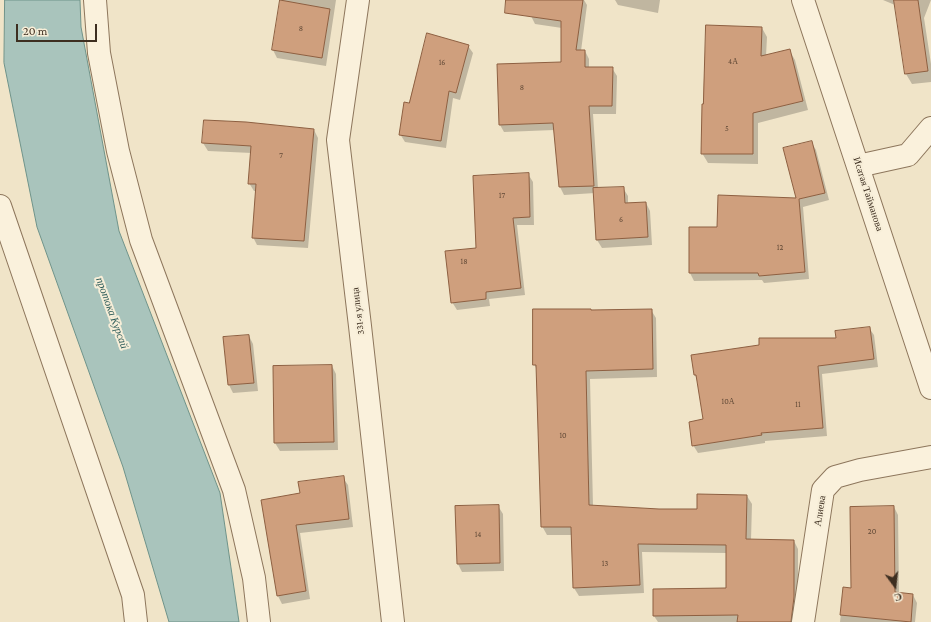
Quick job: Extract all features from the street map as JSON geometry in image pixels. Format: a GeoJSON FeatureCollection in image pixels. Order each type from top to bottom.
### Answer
{"type":"FeatureCollection","features":[{"type":"Feature","properties":{"kind":"street"},"geometry":{"type":"LineString","coordinates":[[95,0],[99,53],[122,166],[141,240],[234,490],[254,578],[259,622]]}},
{"type":"Feature","properties":{"kind":"street","name":"331-я улица"},"geometry":{"type":"LineString","coordinates":[[358,0],[338,140],[393,622]]}},
{"type":"Feature","properties":{"kind":"street","name":"Исатая Тайманова"},"geometry":{"type":"LineString","coordinates":[[803,0],[931,388]]}},
{"type":"Feature","properties":{"kind":"street"},"geometry":{"type":"LineString","coordinates":[[858,166],[908,155],[931,128]]}},
{"type":"Feature","properties":{"kind":"street"},"geometry":{"type":"LineString","coordinates":[[0,206],[133,595],[136,622]]}},
{"type":"Feature","properties":{"kind":"street","name":"Алиева"},"geometry":{"type":"LineString","coordinates":[[803,622],[823,490],[835,477],[860,470],[931,457]]}},
{"type":"Feature","properties":{"kind":"water","name":"протока Курсай"},"geometry":{"type":"Polygon","coordinates":[[[5,0],[80,0],[81,27],[119,231],[220,493],[239,622],[169,622],[123,467],[37,227],[4,63],[5,0]]]}},
{"type":"Feature","properties":{"kind":"building"},"geometry":{"type":"Polygon","coordinates":[[[280,0],[330,9],[322,58],[272,50],[280,0]]]}},
{"type":"Feature","properties":{"kind":"building"},"geometry":{"type":"Polygon","coordinates":[[[506,0],[583,0],[576,50],[585,50],[585,67],[613,67],[612,106],[589,106],[594,186],[559,187],[553,123],[499,125],[497,64],[561,62],[561,21],[505,13],[506,0]]]}},
{"type":"Feature","properties":{"kind":"building"},"geometry":{"type":"Polygon","coordinates":[[[894,0],[918,0],[928,71],[905,74],[894,0]]]}},
{"type":"Feature","properties":{"kind":"building"},"geometry":{"type":"Polygon","coordinates":[[[706,25],[762,27],[761,56],[790,49],[803,101],[753,113],[753,154],[701,154],[706,25]]]}},
{"type":"Feature","properties":{"kind":"building"},"geometry":{"type":"Polygon","coordinates":[[[427,33],[469,45],[456,93],[449,91],[441,141],[399,135],[404,102],[409,103],[427,33]]]}},
{"type":"Feature","properties":{"kind":"building"},"geometry":{"type":"Polygon","coordinates":[[[204,120],[246,122],[314,129],[304,241],[252,238],[256,184],[248,184],[251,146],[202,143],[204,120]]]}},
{"type":"Feature","properties":{"kind":"building"},"geometry":{"type":"Polygon","coordinates":[[[812,141],[825,193],[799,199],[805,272],[759,276],[758,273],[689,273],[689,227],[717,227],[718,195],[796,198],[783,148],[812,141]]]}},
{"type":"Feature","properties":{"kind":"building"},"geometry":{"type":"Polygon","coordinates":[[[529,173],[530,217],[513,218],[521,288],[486,292],[486,299],[451,303],[445,251],[476,248],[473,176],[529,173]]]}},
{"type":"Feature","properties":{"kind":"building"},"geometry":{"type":"Polygon","coordinates":[[[624,187],[625,203],[646,202],[648,237],[596,240],[593,188],[624,187]]]}},
{"type":"Feature","properties":{"kind":"building"},"geometry":{"type":"Polygon","coordinates":[[[533,309],[652,309],[653,369],[586,371],[589,505],[659,509],[697,509],[697,494],[747,495],[746,539],[794,540],[794,597],[791,622],[737,622],[738,615],[653,616],[653,589],[726,588],[726,545],[638,544],[640,585],[573,588],[571,527],[541,527],[536,365],[533,365],[533,309]]]}},
{"type":"Feature","properties":{"kind":"building"},"geometry":{"type":"Polygon","coordinates":[[[870,327],[874,359],[818,366],[823,428],[761,433],[762,435],[692,446],[689,422],[703,419],[696,375],[694,375],[691,355],[759,345],[759,338],[836,338],[835,331],[870,327]]]}},
{"type":"Feature","properties":{"kind":"building"},"geometry":{"type":"Polygon","coordinates":[[[249,335],[254,383],[228,385],[223,337],[249,335]]]}},
{"type":"Feature","properties":{"kind":"building"},"geometry":{"type":"Polygon","coordinates":[[[332,365],[334,442],[274,443],[273,366],[332,365]]]}},
{"type":"Feature","properties":{"kind":"building"},"geometry":{"type":"Polygon","coordinates":[[[344,476],[349,519],[296,525],[306,591],[277,596],[261,500],[300,493],[298,482],[344,476]]]}},
{"type":"Feature","properties":{"kind":"building"},"geometry":{"type":"Polygon","coordinates":[[[499,505],[500,563],[457,564],[455,506],[499,505]]]}},
{"type":"Feature","properties":{"kind":"building"},"geometry":{"type":"Polygon","coordinates":[[[894,506],[895,592],[913,594],[911,622],[840,615],[843,587],[851,588],[850,507],[894,506]]]}}]}
